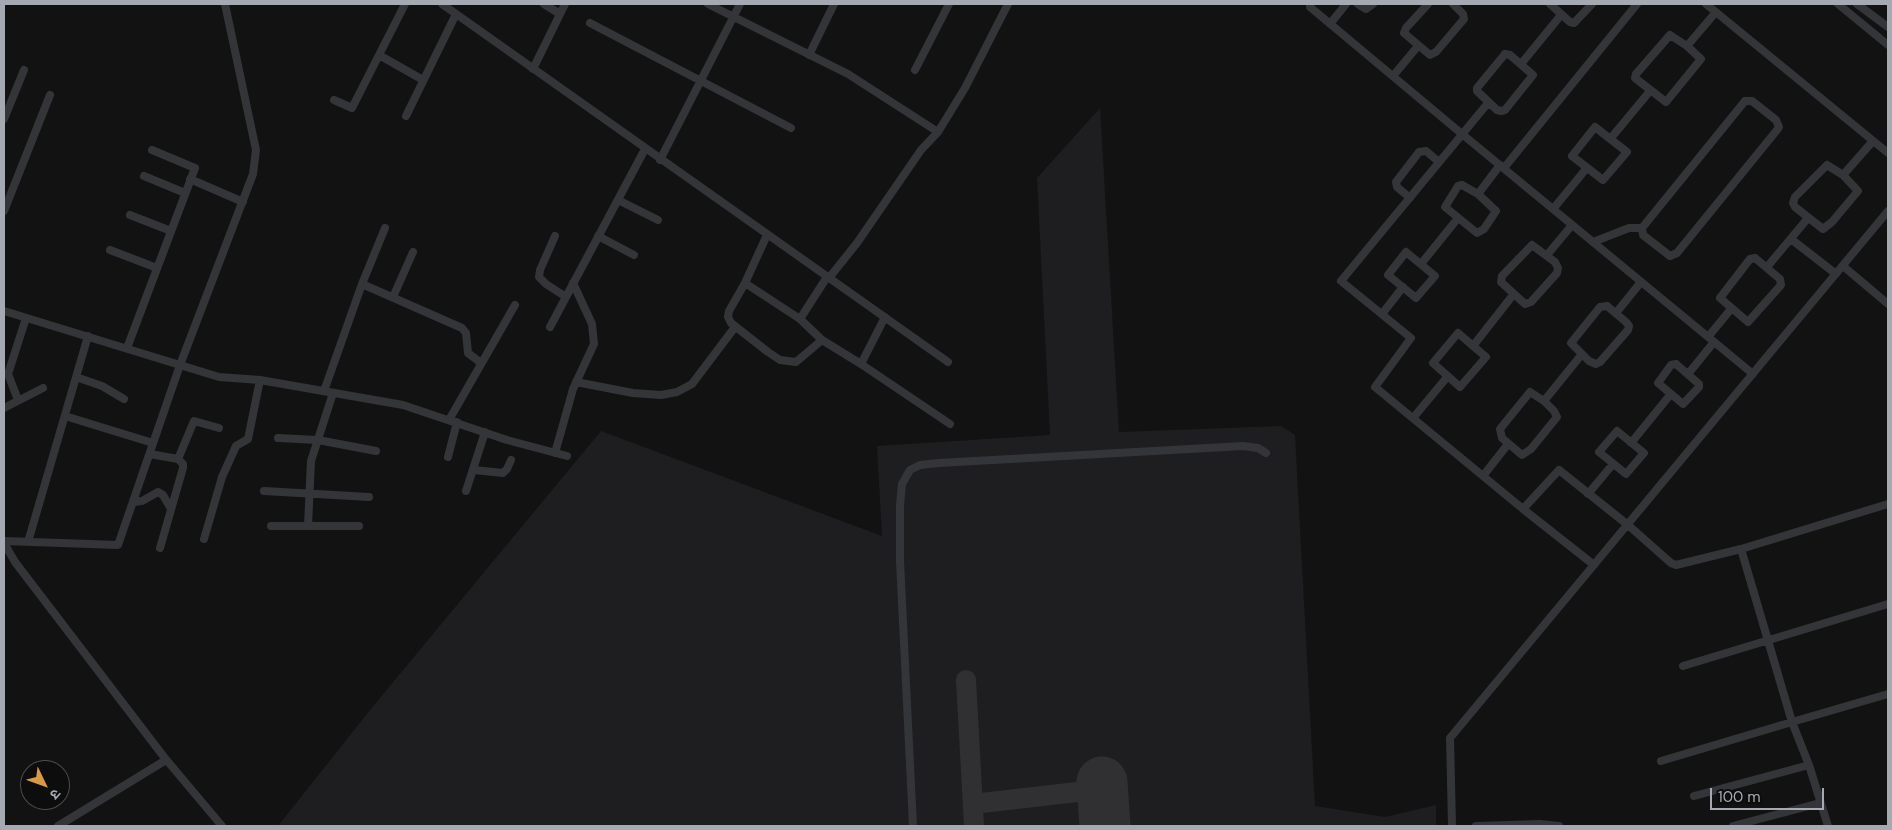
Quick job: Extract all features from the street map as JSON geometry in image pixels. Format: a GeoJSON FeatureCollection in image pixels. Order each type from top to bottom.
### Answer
{"type":"FeatureCollection","features":[{"type":"Feature","properties":{"kind":"street"},"geometry":{"type":"LineString","coordinates":[[222,826],[166,760],[15,562],[4,542],[118,546],[180,365],[253,174],[256,150],[225,4]]}},
{"type":"Feature","properties":{"kind":"street"},"geometry":{"type":"LineString","coordinates":[[334,100],[352,108],[405,4]]}},
{"type":"Feature","properties":{"kind":"street"},"geometry":{"type":"LineString","coordinates":[[442,4],[948,362]]}},
{"type":"Feature","properties":{"kind":"street"},"geometry":{"type":"LineString","coordinates":[[544,4],[560,14]]}},
{"type":"Feature","properties":{"kind":"street"},"geometry":{"type":"LineString","coordinates":[[533,69],[565,4]]}},
{"type":"Feature","properties":{"kind":"street"},"geometry":{"type":"LineString","coordinates":[[708,4],[848,74],[938,132]]}},
{"type":"Feature","properties":{"kind":"street"},"geometry":{"type":"LineString","coordinates":[[660,160],[740,4]]}},
{"type":"Feature","properties":{"kind":"street"},"geometry":{"type":"LineString","coordinates":[[809,54],[834,4]]}},
{"type":"Feature","properties":{"kind":"street"},"geometry":{"type":"LineString","coordinates":[[915,70],[949,4]]}},
{"type":"Feature","properties":{"kind":"street"},"geometry":{"type":"LineString","coordinates":[[800,319],[828,278],[857,243],[921,150],[938,132],[965,88],[1008,4]]}},
{"type":"Feature","properties":{"kind":"street"},"geometry":{"type":"LineString","coordinates":[[1310,4],[1310,7],[1330,24],[1753,374]]}},
{"type":"Feature","properties":{"kind":"street"},"geometry":{"type":"LineString","coordinates":[[1330,24],[1346,4]]}},
{"type":"Feature","properties":{"kind":"street"},"geometry":{"type":"LineString","coordinates":[[1358,4],[1366,9],[1373,4]]}},
{"type":"Feature","properties":{"kind":"street"},"geometry":{"type":"LineString","coordinates":[[1428,4],[1405,30],[1405,36],[1430,55],[1436,52],[1464,18],[1463,14],[1453,4]]}},
{"type":"Feature","properties":{"kind":"street"},"geometry":{"type":"LineString","coordinates":[[1550,4],[1561,15],[1574,23],[1592,4]]}},
{"type":"Feature","properties":{"kind":"street"},"geometry":{"type":"LineString","coordinates":[[1478,194],[1636,4]]}},
{"type":"Feature","properties":{"kind":"street"},"geometry":{"type":"LineString","coordinates":[[1706,4],[1888,154]]}},
{"type":"Feature","properties":{"kind":"street"},"geometry":{"type":"LineString","coordinates":[[1838,4],[1888,45]]}},
{"type":"Feature","properties":{"kind":"street"},"geometry":{"type":"LineString","coordinates":[[1857,4],[1888,27]]}},
{"type":"Feature","properties":{"kind":"street"},"geometry":{"type":"LineString","coordinates":[[1687,46],[1716,12]]}},
{"type":"Feature","properties":{"kind":"street"},"geometry":{"type":"LineString","coordinates":[[406,116],[456,14]]}},
{"type":"Feature","properties":{"kind":"street"},"geometry":{"type":"LineString","coordinates":[[1521,64],[1561,15]]}},
{"type":"Feature","properties":{"kind":"street"},"geometry":{"type":"LineString","coordinates":[[590,23],[791,128]]}},
{"type":"Feature","properties":{"kind":"street"},"geometry":{"type":"LineString","coordinates":[[1668,36],[1674,36],[1701,60],[1670,100],[1663,102],[1650,91],[1635,78],[1636,74],[1668,36]]}},
{"type":"Feature","properties":{"kind":"street"},"geometry":{"type":"LineString","coordinates":[[1393,76],[1418,46]]}},
{"type":"Feature","properties":{"kind":"street"},"geometry":{"type":"LineString","coordinates":[[1505,54],[1510,55],[1532,75],[1505,110],[1497,110],[1488,103],[1478,94],[1477,88],[1505,54]]}},
{"type":"Feature","properties":{"kind":"street"},"geometry":{"type":"LineString","coordinates":[[379,55],[423,80]]}},
{"type":"Feature","properties":{"kind":"street"},"geometry":{"type":"LineString","coordinates":[[4,119],[24,70]]}},
{"type":"Feature","properties":{"kind":"street"},"geometry":{"type":"LineString","coordinates":[[1611,138],[1650,91]]}},
{"type":"Feature","properties":{"kind":"street"},"geometry":{"type":"LineString","coordinates":[[4,211],[50,95]]}},
{"type":"Feature","properties":{"kind":"street"},"geometry":{"type":"LineString","coordinates":[[1746,101],[1752,101],[1776,120],[1779,127],[1777,130],[1674,256],[1668,255],[1643,235],[1642,228],[1746,101]]}},
{"type":"Feature","properties":{"kind":"street"},"geometry":{"type":"LineString","coordinates":[[1488,103],[1341,280],[1411,338],[1375,387],[1594,565]]}},
{"type":"Feature","properties":{"kind":"street"},"geometry":{"type":"LineString","coordinates":[[1593,128],[1598,128],[1627,152],[1606,179],[1600,179],[1586,169],[1572,156],[1593,128]]}},
{"type":"Feature","properties":{"kind":"street"},"geometry":{"type":"LineString","coordinates":[[1843,175],[1873,141]]}},
{"type":"Feature","properties":{"kind":"street"},"geometry":{"type":"LineString","coordinates":[[550,327],[645,149]]}},
{"type":"Feature","properties":{"kind":"street"},"geometry":{"type":"LineString","coordinates":[[127,348],[194,168],[152,150]]}},
{"type":"Feature","properties":{"kind":"street"},"geometry":{"type":"LineString","coordinates":[[1410,198],[1397,187],[1396,182],[1419,152],[1426,151],[1440,162]]}},
{"type":"Feature","properties":{"kind":"street"},"geometry":{"type":"LineString","coordinates":[[1830,165],[1858,189],[1856,195],[1825,229],[1808,218],[1795,207],[1795,197],[1824,166],[1830,165]]}},
{"type":"Feature","properties":{"kind":"street"},"geometry":{"type":"LineString","coordinates":[[1553,209],[1586,169]]}},
{"type":"Feature","properties":{"kind":"street"},"geometry":{"type":"LineString","coordinates":[[144,176],[185,193]]}},
{"type":"Feature","properties":{"kind":"street"},"geometry":{"type":"LineString","coordinates":[[190,179],[242,202]]}},
{"type":"Feature","properties":{"kind":"street"},"geometry":{"type":"LineString","coordinates":[[1458,186],[1466,187],[1478,194],[1496,211],[1488,224],[1477,233],[1445,206],[1458,186]]}},
{"type":"Feature","properties":{"kind":"street"},"geometry":{"type":"LineString","coordinates":[[618,200],[658,220]]}},
{"type":"Feature","properties":{"kind":"street"},"geometry":{"type":"LineString","coordinates":[[1452,826],[1450,738],[1888,211]]}},
{"type":"Feature","properties":{"kind":"street"},"geometry":{"type":"LineString","coordinates":[[130,215],[171,231]]}},
{"type":"Feature","properties":{"kind":"street"},"geometry":{"type":"LineString","coordinates":[[1421,264],[1458,218]]}},
{"type":"Feature","properties":{"kind":"street"},"geometry":{"type":"LineString","coordinates":[[1766,268],[1808,218]]}},
{"type":"Feature","properties":{"kind":"street"},"geometry":{"type":"LineString","coordinates":[[1547,255],[1572,225]]}},
{"type":"Feature","properties":{"kind":"street"},"geometry":{"type":"LineString","coordinates":[[324,391],[384,228]]}},
{"type":"Feature","properties":{"kind":"street"},"geometry":{"type":"LineString","coordinates":[[1593,242],[1629,228],[1642,228]]}},
{"type":"Feature","properties":{"kind":"street"},"geometry":{"type":"LineString","coordinates":[[767,235],[745,283],[729,311],[728,318],[735,327],[780,360],[788,362],[796,362],[804,357],[822,340]]}},
{"type":"Feature","properties":{"kind":"street"},"geometry":{"type":"LineString","coordinates":[[555,236],[539,276],[546,284],[566,297]]}},
{"type":"Feature","properties":{"kind":"street"},"geometry":{"type":"LineString","coordinates":[[598,236],[634,255]]}},
{"type":"Feature","properties":{"kind":"street"},"geometry":{"type":"LineString","coordinates":[[1791,239],[1836,274]]}},
{"type":"Feature","properties":{"kind":"street"},"geometry":{"type":"LineString","coordinates":[[1532,245],[1555,262],[1558,268],[1557,273],[1528,304],[1523,303],[1514,295],[1500,282],[1502,276],[1532,245]]}},
{"type":"Feature","properties":{"kind":"street"},"geometry":{"type":"LineString","coordinates":[[110,250],[157,268]]}},
{"type":"Feature","properties":{"kind":"street"},"geometry":{"type":"LineString","coordinates":[[393,297],[414,252]]}},
{"type":"Feature","properties":{"kind":"street"},"geometry":{"type":"LineString","coordinates":[[1406,252],[1435,276],[1416,298],[1403,287],[1388,275],[1406,252]]}},
{"type":"Feature","properties":{"kind":"street"},"geometry":{"type":"LineString","coordinates":[[1756,258],[1782,281],[1769,300],[1748,322],[1731,309],[1721,300],[1720,295],[1750,259],[1756,258]]}},
{"type":"Feature","properties":{"kind":"street"},"geometry":{"type":"LineString","coordinates":[[1843,266],[1888,304]]}},
{"type":"Feature","properties":{"kind":"street"},"geometry":{"type":"LineString","coordinates":[[1616,313],[1641,282]]}},
{"type":"Feature","properties":{"kind":"street"},"geometry":{"type":"LineString","coordinates":[[555,453],[576,382],[594,344],[594,333],[573,283]]}},
{"type":"Feature","properties":{"kind":"street"},"geometry":{"type":"LineString","coordinates":[[745,283],[800,319],[822,340],[950,424]]}},
{"type":"Feature","properties":{"kind":"street"},"geometry":{"type":"LineString","coordinates":[[362,284],[462,328],[466,333],[468,353],[481,364]]}},
{"type":"Feature","properties":{"kind":"street"},"geometry":{"type":"LineString","coordinates":[[1382,314],[1403,287]]}},
{"type":"Feature","properties":{"kind":"street"},"geometry":{"type":"LineString","coordinates":[[1473,346],[1514,295]]}},
{"type":"Feature","properties":{"kind":"street"},"geometry":{"type":"LineString","coordinates":[[448,456],[453,421],[481,364],[515,305]]}},
{"type":"Feature","properties":{"kind":"street"},"geometry":{"type":"LineString","coordinates":[[1608,306],[1616,313],[1626,322],[1628,330],[1600,362],[1596,364],[1573,346],[1572,339],[1600,307],[1608,306]]}},
{"type":"Feature","properties":{"kind":"street"},"geometry":{"type":"LineString","coordinates":[[1688,374],[1731,309]]}},
{"type":"Feature","properties":{"kind":"street"},"geometry":{"type":"LineString","coordinates":[[4,311],[219,377],[260,380],[402,405],[484,432],[567,456]]}},
{"type":"Feature","properties":{"kind":"street"},"geometry":{"type":"LineString","coordinates":[[861,364],[884,317]]}},
{"type":"Feature","properties":{"kind":"street"},"geometry":{"type":"LineString","coordinates":[[18,400],[8,374],[26,318]]}},
{"type":"Feature","properties":{"kind":"street"},"geometry":{"type":"LineString","coordinates":[[576,382],[661,395],[677,392],[692,384],[735,327]]}},
{"type":"Feature","properties":{"kind":"street"},"geometry":{"type":"LineString","coordinates":[[1458,333],[1486,357],[1460,387],[1448,376],[1432,363],[1458,333]]}},
{"type":"Feature","properties":{"kind":"street"},"geometry":{"type":"LineString","coordinates":[[28,542],[88,336]]}},
{"type":"Feature","properties":{"kind":"street"},"geometry":{"type":"LineString","coordinates":[[1544,401],[1582,354]]}},
{"type":"Feature","properties":{"kind":"street"},"geometry":{"type":"LineString","coordinates":[[1674,364],[1688,374],[1697,382],[1699,387],[1686,403],[1681,404],[1660,386],[1659,380],[1674,364]]}},
{"type":"Feature","properties":{"kind":"street"},"geometry":{"type":"LineString","coordinates":[[1413,418],[1448,376]]}},
{"type":"Feature","properties":{"kind":"street"},"geometry":{"type":"LineString","coordinates":[[76,377],[102,386],[124,399]]}},
{"type":"Feature","properties":{"kind":"street"},"geometry":{"type":"LineString","coordinates":[[204,538],[222,477],[236,446],[248,439],[260,380]]}},
{"type":"Feature","properties":{"kind":"street"},"geometry":{"type":"LineString","coordinates":[[4,408],[43,388]]}},
{"type":"Feature","properties":{"kind":"street"},"geometry":{"type":"LineString","coordinates":[[1532,392],[1544,401],[1557,414],[1554,422],[1524,455],[1520,454],[1500,435],[1501,426],[1525,396],[1532,392]]}},
{"type":"Feature","properties":{"kind":"street"},"geometry":{"type":"LineString","coordinates":[[308,526],[311,461],[333,393]]}},
{"type":"Feature","properties":{"kind":"street"},"geometry":{"type":"LineString","coordinates":[[1630,443],[1670,395]]}},
{"type":"Feature","properties":{"kind":"street"},"geometry":{"type":"LineString","coordinates":[[65,416],[153,443]]}},
{"type":"Feature","properties":{"kind":"street"},"geometry":{"type":"LineString","coordinates":[[178,459],[194,421],[219,428]]}},
{"type":"Feature","properties":{"kind":"street"},"geometry":{"type":"LineString","coordinates":[[1617,431],[1630,443],[1644,453],[1626,474],[1599,452],[1617,431]]}},
{"type":"Feature","properties":{"kind":"street"},"geometry":{"type":"LineString","coordinates":[[466,491],[474,470],[484,432]]}},
{"type":"Feature","properties":{"kind":"street"},"geometry":{"type":"LineString","coordinates":[[278,438],[318,440],[376,451]]}},
{"type":"Feature","properties":{"kind":"street"},"geometry":{"type":"LineString","coordinates":[[1483,476],[1508,444]]}},
{"type":"Feature","properties":{"kind":"street"},"geometry":{"type":"LineString","coordinates":[[913,826],[900,552],[902,484],[910,470],[920,465],[939,463],[1242,446],[1258,448],[1266,453]]}},
{"type":"Feature","properties":{"kind":"street"},"geometry":{"type":"LineString","coordinates":[[150,454],[178,459],[183,464],[160,548]]}},
{"type":"Feature","properties":{"kind":"street"},"geometry":{"type":"LineString","coordinates":[[474,470],[503,473],[507,469],[510,460]]}},
{"type":"Feature","properties":{"kind":"street"},"geometry":{"type":"LineString","coordinates":[[1588,494],[1613,464]]}},
{"type":"Feature","properties":{"kind":"street"},"geometry":{"type":"LineString","coordinates":[[1523,509],[1559,470],[1628,525],[1671,563],[1676,565],[1741,549],[1776,536],[1888,504]]}},
{"type":"Feature","properties":{"kind":"street"},"geometry":{"type":"LineString","coordinates":[[264,491],[369,497]]}},
{"type":"Feature","properties":{"kind":"street"},"geometry":{"type":"LineString","coordinates":[[133,502],[142,501],[158,492],[163,495],[171,509]]}},
{"type":"Feature","properties":{"kind":"street"},"geometry":{"type":"LineString","coordinates":[[271,526],[359,526]]}},
{"type":"Feature","properties":{"kind":"street"},"geometry":{"type":"LineString","coordinates":[[1741,549],[1792,722],[1809,765],[1828,826]]}},
{"type":"Feature","properties":{"kind":"street"},"geometry":{"type":"LineString","coordinates":[[1683,666],[1888,604]]}},
{"type":"Feature","properties":{"kind":"street"},"geometry":{"type":"LineString","coordinates":[[1662,761],[1888,694]]}},
{"type":"Feature","properties":{"kind":"street"},"geometry":{"type":"LineString","coordinates":[[58,826],[166,760]]}},
{"type":"Feature","properties":{"kind":"street"},"geometry":{"type":"LineString","coordinates":[[1694,796],[1809,765]]}},
{"type":"Feature","properties":{"kind":"street"},"geometry":{"type":"LineString","coordinates":[[1733,826],[1820,802]]}},
{"type":"Feature","properties":{"kind":"street"},"geometry":{"type":"LineString","coordinates":[[1476,826],[1559,826]]}},
{"type":"Feature","properties":{"kind":"shaded area"},"geometry":{"type":"Polygon","coordinates":[[[1100,108],[1119,432],[1281,426],[1295,435],[1315,806],[1385,817],[1436,805],[1436,826],[278,826],[370,710],[601,431],[882,536],[877,446],[1050,435],[1037,178],[1100,108]]]}},
{"type":"Feature","properties":{"kind":"taxiway"},"geometry":{"type":"LineString","coordinates":[[966,680],[974,826]]}},
{"type":"Feature","properties":{"kind":"taxiway"},"geometry":{"type":"LineString","coordinates":[[973,804],[1103,789]]}},
{"type":"Feature","properties":{"kind":"runway"},"geometry":{"type":"LineString","coordinates":[[1102,782],[1105,826]]}}]}
